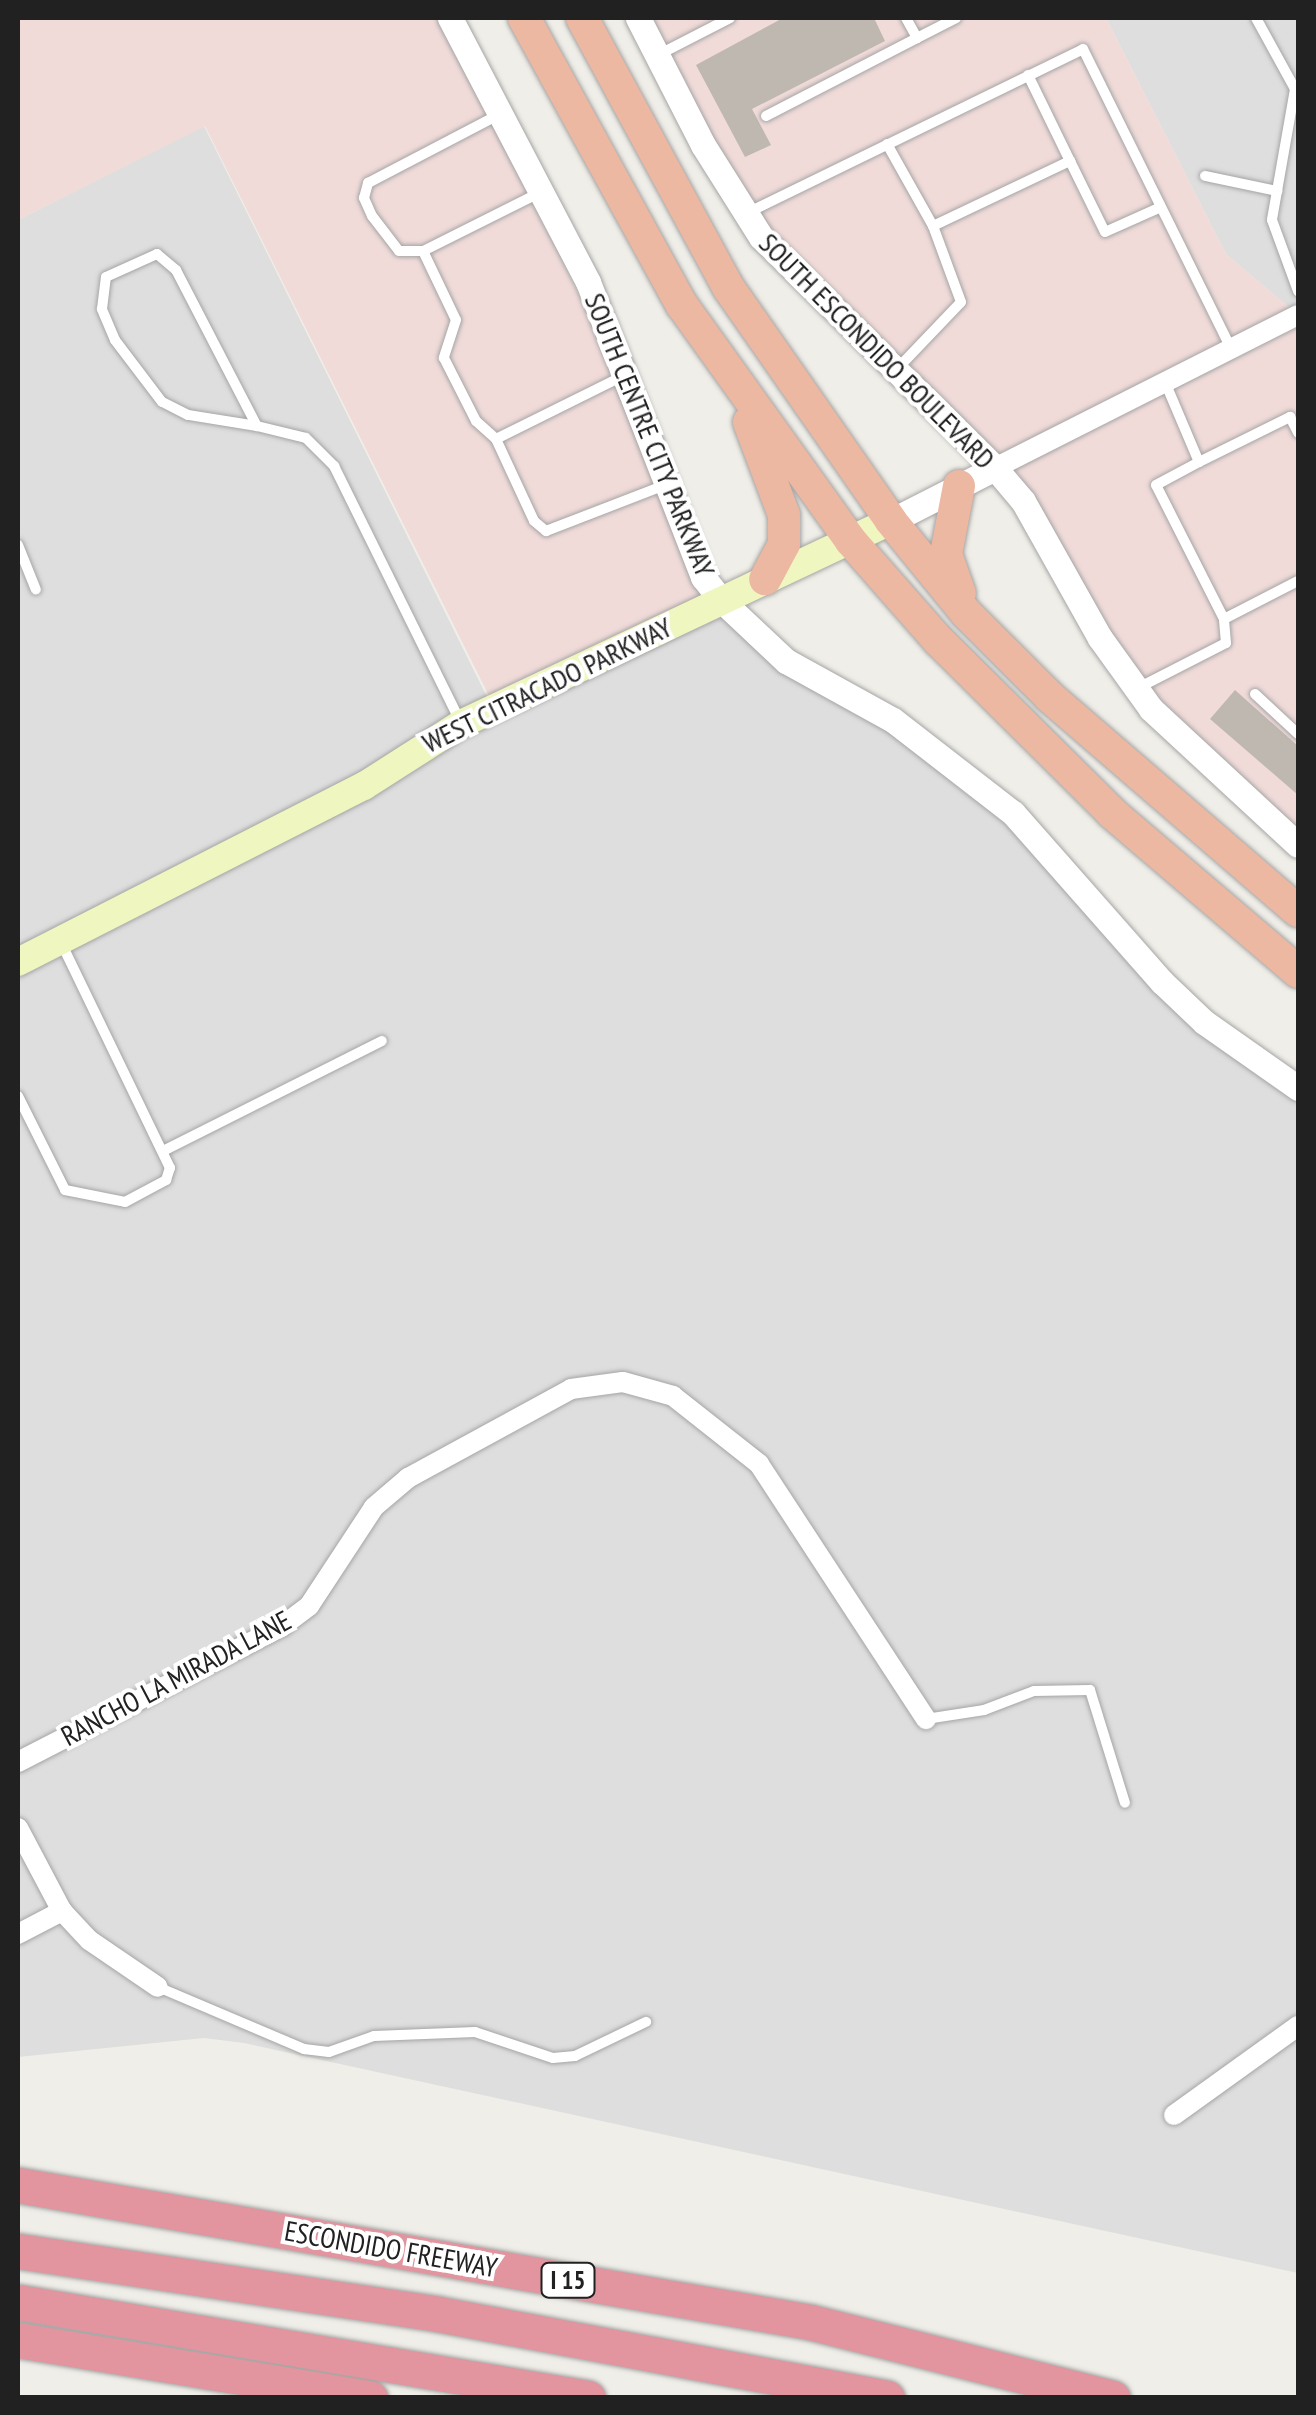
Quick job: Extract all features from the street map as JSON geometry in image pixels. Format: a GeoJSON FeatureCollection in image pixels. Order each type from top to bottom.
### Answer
{"type":"FeatureCollection","features":[{"type":"Feature","properties":{"kind":"highway"},"geometry":{"type":"LineString","coordinates":[[524,18],[626,213],[738,389],[851,541],[939,640],[1112,813],[1298,972]]}},
{"type":"Feature","properties":{"kind":"highway"},"geometry":{"type":"LineString","coordinates":[[582,18],[728,287],[891,521],[966,613],[1050,697],[1298,911]]}},
{"type":"Feature","properties":{"kind":"highway"},"geometry":{"type":"LineString","coordinates":[[738,389],[784,516],[784,544],[765,579]]}},
{"type":"Feature","properties":{"kind":"highway"},"geometry":{"type":"LineString","coordinates":[[959,486],[946,554],[966,613]]}},
{"type":"Feature","properties":{"kind":"highway","name":"ESCONDIDO FREEWAY"},"geometry":{"type":"LineString","coordinates":[[18,2185],[810,2322],[1114,2398]]}},
{"type":"Feature","properties":{"kind":"highway"},"geometry":{"type":"LineString","coordinates":[[18,2251],[438,2314],[887,2398]]}},
{"type":"Feature","properties":{"kind":"highway"},"geometry":{"type":"LineString","coordinates":[[18,2302],[588,2398]]}},
{"type":"Feature","properties":{"kind":"highway"},"geometry":{"type":"LineString","coordinates":[[18,2340],[370,2398]]}},
{"type":"Feature","properties":{"kind":"main road","name":"WEST CITRACADO PARKWAY"},"geometry":{"type":"LineString","coordinates":[[18,962],[364,786],[461,724],[891,521]]}},
{"type":"Feature","properties":{"kind":"street","name":"SOUTH CENTRE CITY PARKWAY"},"geometry":{"type":"LineString","coordinates":[[450,18],[588,282],[704,577],[720,599],[786,661],[893,720],[1013,813],[1162,982],[1204,1022],[1298,1088]]}},
{"type":"Feature","properties":{"kind":"street","name":"SOUTH ESCONDIDO BOULEVARD"},"geometry":{"type":"LineString","coordinates":[[638,18],[744,214],[804,284],[898,369],[995,468],[1023,501],[1136,690],[1192,752],[1298,845]]}},
{"type":"Feature","properties":{"kind":"street","name":"WEST CITRACADO PARKWAY"},"geometry":{"type":"LineString","coordinates":[[891,521],[1298,314]]}},
{"type":"Feature","properties":{"kind":"street","name":"RANCHO LA MIRADA LANE"},"geometry":{"type":"LineString","coordinates":[[18,1762],[281,1628],[309,1606],[374,1507],[408,1478],[571,1389],[623,1382],[674,1396],[759,1464],[926,1719]]}},
{"type":"Feature","properties":{"kind":"street"},"geometry":{"type":"LineString","coordinates":[[18,1828],[62,1912],[89,1940],[158,1987]]}},
{"type":"Feature","properties":{"kind":"street"},"geometry":{"type":"LineString","coordinates":[[18,1934],[62,1912]]}},
{"type":"Feature","properties":{"kind":"street"},"geometry":{"type":"LineString","coordinates":[[1174,2115],[1298,2026]]}},
{"type":"Feature","properties":{"kind":"lane"},"geometry":{"type":"LineString","coordinates":[[658,55],[730,18]]}},
{"type":"Feature","properties":{"kind":"lane"},"geometry":{"type":"LineString","coordinates":[[906,18],[916,38]]}},
{"type":"Feature","properties":{"kind":"lane"},"geometry":{"type":"LineString","coordinates":[[766,116],[956,18]]}},
{"type":"Feature","properties":{"kind":"lane"},"geometry":{"type":"LineString","coordinates":[[1256,18],[1295,89],[1272,220],[1298,291]]}},
{"type":"Feature","properties":{"kind":"lane"},"geometry":{"type":"LineString","coordinates":[[744,214],[1083,49],[1231,349]]}},
{"type":"Feature","properties":{"kind":"lane"},"geometry":{"type":"LineString","coordinates":[[1028,76],[1106,232],[1161,207]]}},
{"type":"Feature","properties":{"kind":"lane"},"geometry":{"type":"LineString","coordinates":[[500,114],[368,183],[364,198],[372,216],[399,251],[424,252],[541,192]]}},
{"type":"Feature","properties":{"kind":"lane"},"geometry":{"type":"LineString","coordinates":[[887,144],[934,226],[961,302],[898,369]]}},
{"type":"Feature","properties":{"kind":"lane"},"geometry":{"type":"LineString","coordinates":[[934,226],[1070,162]]}},
{"type":"Feature","properties":{"kind":"lane"},"geometry":{"type":"LineString","coordinates":[[1205,176],[1277,190]]}},
{"type":"Feature","properties":{"kind":"lane"},"geometry":{"type":"LineString","coordinates":[[424,252],[456,320],[444,358],[476,421],[496,439],[534,521],[546,531],[666,484]]}},
{"type":"Feature","properties":{"kind":"lane"},"geometry":{"type":"LineString","coordinates":[[257,426],[176,270],[157,254],[106,278],[102,310],[115,340],[162,402],[188,416],[306,438],[334,466],[461,724]]}},
{"type":"Feature","properties":{"kind":"lane"},"geometry":{"type":"LineString","coordinates":[[496,439],[624,376]]}},
{"type":"Feature","properties":{"kind":"lane"},"geometry":{"type":"LineString","coordinates":[[1165,382],[1199,462]]}},
{"type":"Feature","properties":{"kind":"lane"},"geometry":{"type":"LineString","coordinates":[[1136,690],[1226,644],[1224,619],[1156,485],[1294,415],[1298,433]]}},
{"type":"Feature","properties":{"kind":"lane"},"geometry":{"type":"LineString","coordinates":[[18,545],[36,590]]}},
{"type":"Feature","properties":{"kind":"lane"},"geometry":{"type":"LineString","coordinates":[[1224,619],[1298,581]]}},
{"type":"Feature","properties":{"kind":"lane"},"geometry":{"type":"LineString","coordinates":[[1255,694],[1298,734]]}},
{"type":"Feature","properties":{"kind":"lane"},"geometry":{"type":"LineString","coordinates":[[18,1096],[65,1190],[125,1202],[147,1194],[166,1180],[170,1168],[163,1152],[60,942]]}},
{"type":"Feature","properties":{"kind":"lane"},"geometry":{"type":"LineString","coordinates":[[163,1152],[382,1040]]}},
{"type":"Feature","properties":{"kind":"lane"},"geometry":{"type":"LineString","coordinates":[[926,1719],[984,1710],[1034,1691],[1090,1690],[1124,1803]]}},
{"type":"Feature","properties":{"kind":"lane"},"geometry":{"type":"LineString","coordinates":[[158,1987],[304,2048],[329,2052],[374,2036],[475,2032],[554,2058],[575,2056],[646,2022]]}},
{"type":"Feature","properties":{"kind":"shaded area"},"geometry":{"type":"Polygon","coordinates":[[[18,18],[450,18],[720,599],[495,708],[205,126],[18,220],[18,18]]]}},
{"type":"Feature","properties":{"kind":"shaded area"},"geometry":{"type":"Polygon","coordinates":[[[638,18],[1106,18],[1226,254],[1298,315],[1298,845],[1151,709],[1021,498],[804,284],[638,18]]]}},
{"type":"Feature","properties":{"kind":"shaded area"},"geometry":{"type":"Polygon","coordinates":[[[1106,18],[1298,18],[1298,315],[1226,254],[1106,18]]]}},
{"type":"Feature","properties":{"kind":"shaded area"},"geometry":{"type":"Polygon","coordinates":[[[204,126],[490,703],[720,599],[967,776],[1136,956],[1298,1084],[1298,2273],[244,2043],[204,2038],[18,2057],[18,220],[204,126]]]}},
{"type":"Feature","properties":{"kind":"building"},"geometry":{"type":"Polygon","coordinates":[[[783,18],[874,18],[885,41],[752,109],[771,145],[745,157],[696,65],[783,18]]]}},
{"type":"Feature","properties":{"kind":"building"},"geometry":{"type":"Polygon","coordinates":[[[1235,690],[1298,746],[1298,795],[1210,719],[1235,690]]]}}]}
